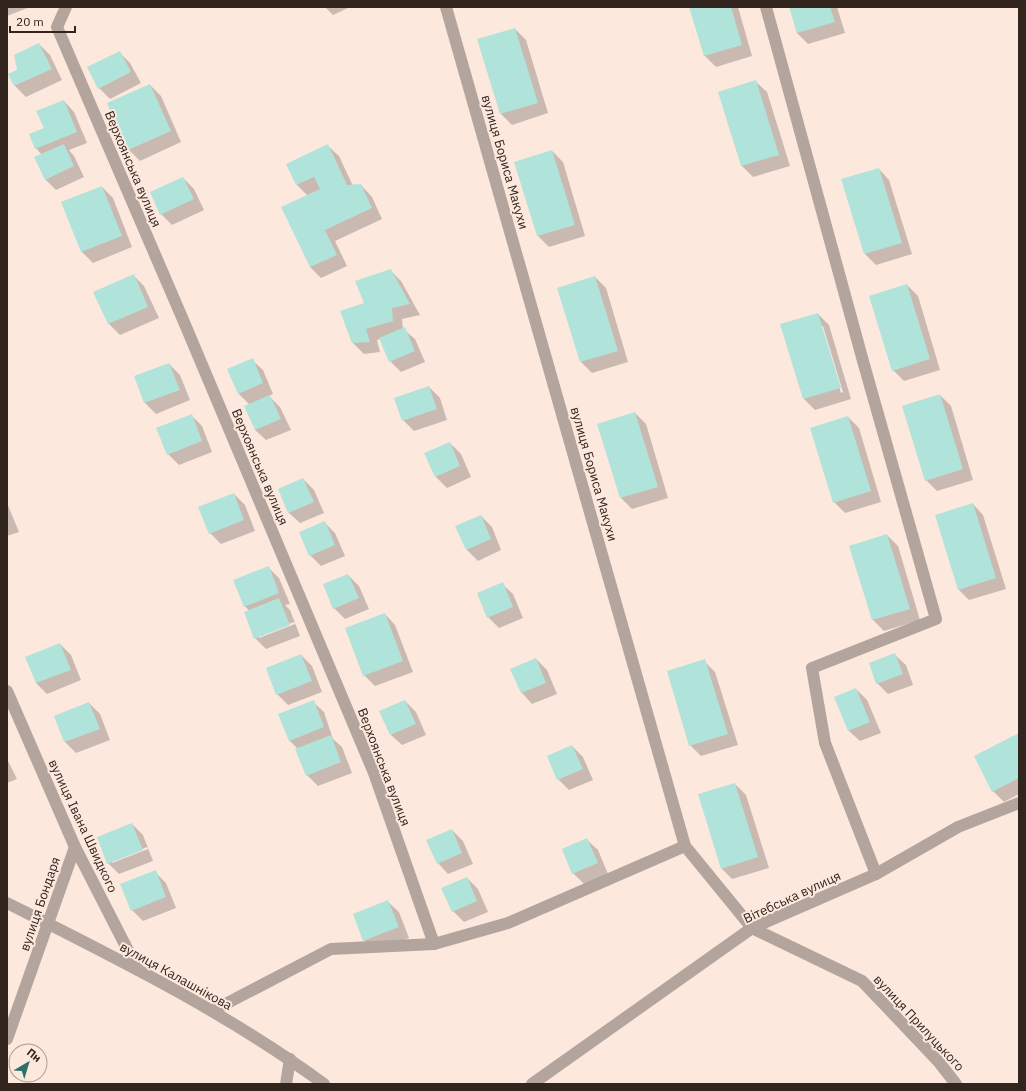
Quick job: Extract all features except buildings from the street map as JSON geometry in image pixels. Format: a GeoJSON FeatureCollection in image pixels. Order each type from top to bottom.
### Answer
{"type":"FeatureCollection","features":[{"type":"Feature","properties":{"kind":"street","name":"Верхоянська вулиця"},"geometry":{"type":"LineString","coordinates":[[66,7],[57,27],[190,336],[374,773],[434,944]]}},
{"type":"Feature","properties":{"kind":"street","name":"вулиця Бориса Макухи"},"geometry":{"type":"LineString","coordinates":[[446,7],[685,846],[752,928]]}},
{"type":"Feature","properties":{"kind":"street"},"geometry":{"type":"LineString","coordinates":[[766,7],[865,369],[936,619],[812,668],[825,743],[876,874]]}},
{"type":"Feature","properties":{"kind":"street","name":"вулиця Івана Швидкого"},"geometry":{"type":"LineString","coordinates":[[7,691],[75,847],[138,970]]}},
{"type":"Feature","properties":{"kind":"street","name":"Вітебська вулиця"},"geometry":{"type":"LineString","coordinates":[[532,1084],[752,928],[876,874],[958,827],[1019,803]]}},
{"type":"Feature","properties":{"kind":"street"},"geometry":{"type":"LineString","coordinates":[[212,1011],[331,949],[434,944],[508,923],[685,846]]}},
{"type":"Feature","properties":{"kind":"street","name":"вулиця Бондаря"},"geometry":{"type":"LineString","coordinates":[[7,1039],[75,847]]}},
{"type":"Feature","properties":{"kind":"street","name":"вулиця Калашнікова"},"geometry":{"type":"LineString","coordinates":[[7,902],[138,970],[212,1011],[290,1059],[324,1084]]}},
{"type":"Feature","properties":{"kind":"street","name":"вулиця Прилуцького"},"geometry":{"type":"LineString","coordinates":[[752,928],[862,981],[938,1061],[956,1084]]}},
{"type":"Feature","properties":{"kind":"street"},"geometry":{"type":"LineString","coordinates":[[286,1084],[290,1059]]}}]}
